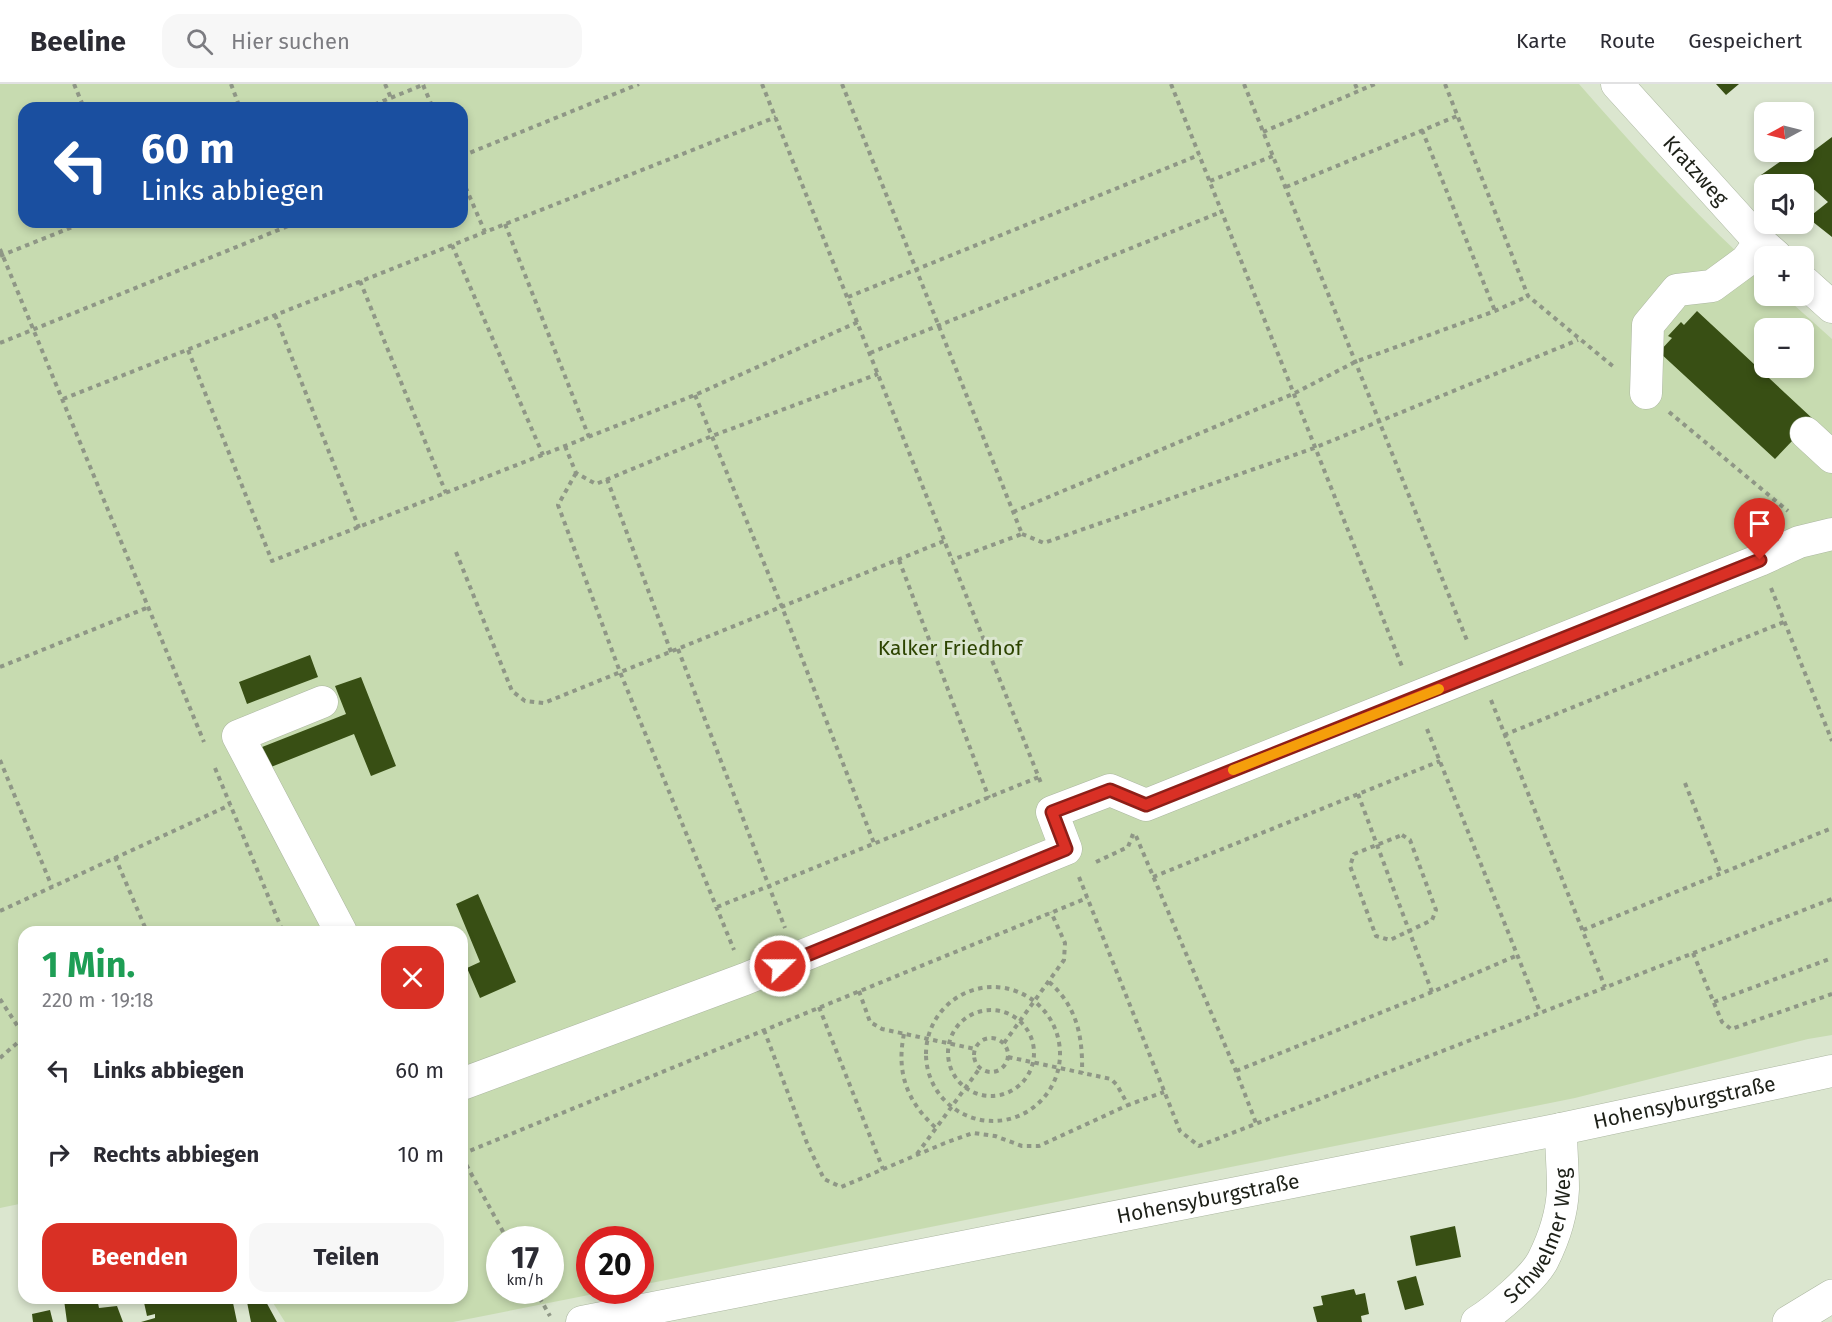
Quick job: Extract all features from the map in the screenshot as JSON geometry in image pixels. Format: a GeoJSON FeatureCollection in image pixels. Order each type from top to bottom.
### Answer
{"type":"FeatureCollection","features":[{"type":"Feature","properties":{"kind":"highway"},"geometry":{"type":"LineString","coordinates":[[1789,1322],[1832,1296]]}},
{"type":"Feature","properties":{"kind":"street","name":"Kratzweg"},"geometry":{"type":"LineString","coordinates":[[1617,84],[1765,246]]}},
{"type":"Feature","properties":{"kind":"street"},"geometry":{"type":"LineString","coordinates":[[1646,393],[1648,325],[1677,290],[1712,286],[1754,257]]}},
{"type":"Feature","properties":{"kind":"street"},"geometry":{"type":"LineString","coordinates":[[1814,290],[1832,307]]}},
{"type":"Feature","properties":{"kind":"street"},"geometry":{"type":"LineString","coordinates":[[1806,434],[1832,457]]}},
{"type":"Feature","properties":{"kind":"street"},"geometry":{"type":"LineString","coordinates":[[468,1082],[796,959],[1071,860],[1052,812],[1110,790],[1146,805],[1480,673],[1760,560],[1799,542],[1826,536]]}},
{"type":"Feature","properties":{"kind":"street"},"geometry":{"type":"LineString","coordinates":[[322,702],[237,736],[338,926]]}},
{"type":"Feature","properties":{"kind":"street","name":"Hohensyburgstraße"},"geometry":{"type":"LineString","coordinates":[[582,1322],[1561,1129],[1832,1071]]}},
{"type":"Feature","properties":{"kind":"street","name":"Schwelmer Weg"},"geometry":{"type":"LineString","coordinates":[[1477,1322],[1489,1315],[1515,1292],[1543,1262],[1557,1227],[1563,1190],[1561,1129]]}},
{"type":"Feature","properties":{"kind":"path"},"geometry":{"type":"LineString","coordinates":[[74,84],[82,102]]}},
{"type":"Feature","properties":{"kind":"path"},"geometry":{"type":"LineString","coordinates":[[231,84],[238,102]]}},
{"type":"Feature","properties":{"kind":"path"},"geometry":{"type":"LineString","coordinates":[[385,84],[391,98]]}},
{"type":"Feature","properties":{"kind":"path"},"geometry":{"type":"LineString","coordinates":[[381,102],[424,84],[430,102]]}},
{"type":"Feature","properties":{"kind":"path"},"geometry":{"type":"LineString","coordinates":[[468,154],[639,84]]}},
{"type":"Feature","properties":{"kind":"path"},"geometry":{"type":"LineString","coordinates":[[762,84],[1052,812]]}},
{"type":"Feature","properties":{"kind":"path"},"geometry":{"type":"LineString","coordinates":[[842,84],[1022,534]]}},
{"type":"Feature","properties":{"kind":"path"},"geometry":{"type":"LineString","coordinates":[[1171,84],[1540,1012]]}},
{"type":"Feature","properties":{"kind":"path"},"geometry":{"type":"LineString","coordinates":[[1244,84],[1605,987]]}},
{"type":"Feature","properties":{"kind":"path"},"geometry":{"type":"LineString","coordinates":[[1355,84],[1358,91]]}},
{"type":"Feature","properties":{"kind":"path"},"geometry":{"type":"LineString","coordinates":[[1263,132],[1375,84]]}},
{"type":"Feature","properties":{"kind":"path"},"geometry":{"type":"LineString","coordinates":[[1445,84],[1528,296],[1578,340],[1826,536]]}},
{"type":"Feature","properties":{"kind":"path"},"geometry":{"type":"LineString","coordinates":[[1286,187],[1457,116]]}},
{"type":"Feature","properties":{"kind":"path"},"geometry":{"type":"LineString","coordinates":[[63,399],[776,117]]}},
{"type":"Feature","properties":{"kind":"path"},"geometry":{"type":"LineString","coordinates":[[1422,130],[1495,311]]}},
{"type":"Feature","properties":{"kind":"path"},"geometry":{"type":"LineString","coordinates":[[848,297],[1199,155]]}},
{"type":"Feature","properties":{"kind":"path"},"geometry":{"type":"LineString","coordinates":[[1210,181],[1273,156]]}},
{"type":"Feature","properties":{"kind":"path"},"geometry":{"type":"LineString","coordinates":[[468,193],[485,232]]}},
{"type":"Feature","properties":{"kind":"path"},"geometry":{"type":"LineString","coordinates":[[870,353],[1221,212]]}},
{"type":"Feature","properties":{"kind":"path"},"geometry":{"type":"LineString","coordinates":[[505,224],[589,437]]}},
{"type":"Feature","properties":{"kind":"path"},"geometry":{"type":"LineString","coordinates":[[1,256],[70,228]]}},
{"type":"Feature","properties":{"kind":"path"},"geometry":{"type":"LineString","coordinates":[[0,343],[283,228]]}},
{"type":"Feature","properties":{"kind":"path"},"geometry":{"type":"LineString","coordinates":[[452,245],[543,455]]}},
{"type":"Feature","properties":{"kind":"path"},"geometry":{"type":"LineString","coordinates":[[0,249],[208,750]]}},
{"type":"Feature","properties":{"kind":"path"},"geometry":{"type":"LineString","coordinates":[[360,281],[446,493]]}},
{"type":"Feature","properties":{"kind":"path"},"geometry":{"type":"LineString","coordinates":[[1013,512],[1293,394],[1355,362],[1495,311],[1528,296]]}},
{"type":"Feature","properties":{"kind":"path"},"geometry":{"type":"LineString","coordinates":[[275,315],[358,528]]}},
{"type":"Feature","properties":{"kind":"path"},"geometry":{"type":"LineString","coordinates":[[188,350],[272,561],[695,395],[858,322]]}},
{"type":"Feature","properties":{"kind":"path"},"geometry":{"type":"LineString","coordinates":[[952,560],[1022,534],[1044,543],[1314,448],[1578,340]]}},
{"type":"Feature","properties":{"kind":"path"},"geometry":{"type":"LineString","coordinates":[[565,446],[576,473],[596,484],[712,436],[878,374]]}},
{"type":"Feature","properties":{"kind":"path"},"geometry":{"type":"LineString","coordinates":[[695,395],[782,607],[874,843]]}},
{"type":"Feature","properties":{"kind":"path"},"geometry":{"type":"LineString","coordinates":[[576,473],[558,505],[620,672],[746,979]]}},
{"type":"Feature","properties":{"kind":"path"},"geometry":{"type":"LineString","coordinates":[[607,479],[671,652]]}},
{"type":"Feature","properties":{"kind":"path"},"geometry":{"type":"LineString","coordinates":[[456,552],[512,691],[525,700],[544,703],[945,541]]}},
{"type":"Feature","properties":{"kind":"path"},"geometry":{"type":"LineString","coordinates":[[899,560],[989,798]]}},
{"type":"Feature","properties":{"kind":"path"},"geometry":{"type":"LineString","coordinates":[[1760,560],[1832,741]]}},
{"type":"Feature","properties":{"kind":"path"},"geometry":{"type":"LineString","coordinates":[[0,667],[148,607]]}},
{"type":"Feature","properties":{"kind":"path"},"geometry":{"type":"LineString","coordinates":[[1504,735],[1784,622]]}},
{"type":"Feature","properties":{"kind":"path"},"geometry":{"type":"LineString","coordinates":[[678,649],[796,959]]}},
{"type":"Feature","properties":{"kind":"path"},"geometry":{"type":"LineString","coordinates":[[0,760],[52,886]]}},
{"type":"Feature","properties":{"kind":"path"},"geometry":{"type":"LineString","coordinates":[[1153,877],[1440,760]]}},
{"type":"Feature","properties":{"kind":"path"},"geometry":{"type":"LineString","coordinates":[[212,761],[280,926]]}},
{"type":"Feature","properties":{"kind":"path"},"geometry":{"type":"LineString","coordinates":[[717,907],[1039,777]]}},
{"type":"Feature","properties":{"kind":"path"},"geometry":{"type":"LineString","coordinates":[[1685,783],[1721,874]]}},
{"type":"Feature","properties":{"kind":"path"},"geometry":{"type":"LineString","coordinates":[[1358,794],[1432,992]]}},
{"type":"Feature","properties":{"kind":"path"},"geometry":{"type":"LineString","coordinates":[[0,911],[230,805]]}},
{"type":"Feature","properties":{"kind":"path"},"geometry":{"type":"LineString","coordinates":[[1583,930],[1832,828]]}},
{"type":"Feature","properties":{"kind":"path"},"geometry":{"type":"LineString","coordinates":[[1256,1123],[1134,831],[1128,847],[1071,860],[1180,1131],[1199,1146],[1832,899]]}},
{"type":"Feature","properties":{"kind":"path"},"geometry":{"type":"LineString","coordinates":[[1402,835],[1410,840],[1436,910],[1432,920],[1390,940],[1376,936],[1350,866],[1354,854],[1377,844],[1402,835]]}},
{"type":"Feature","properties":{"kind":"path"},"geometry":{"type":"LineString","coordinates":[[115,857],[144,926]]}},
{"type":"Feature","properties":{"kind":"path"},"geometry":{"type":"LineString","coordinates":[[468,1153],[1087,898]]}},
{"type":"Feature","properties":{"kind":"path"},"geometry":{"type":"LineString","coordinates":[[1004,1043],[1064,960],[1065,943],[1051,912]]}},
{"type":"Feature","properties":{"kind":"path"},"geometry":{"type":"LineString","coordinates":[[1693,953],[1722,1022],[1731,1029],[1832,994]]}},
{"type":"Feature","properties":{"kind":"path"},"geometry":{"type":"LineString","coordinates":[[1236,1071],[1518,955]]}},
{"type":"Feature","properties":{"kind":"path"},"geometry":{"type":"LineString","coordinates":[[1714,1002],[1832,958]]}},
{"type":"Feature","properties":{"kind":"path"},"geometry":{"type":"LineString","coordinates":[[1049,982],[1065,1000],[1075,1020],[1082,1040],[1082,1072]]}},
{"type":"Feature","properties":{"kind":"path"},"geometry":{"type":"LineString","coordinates":[[1006,987],[1023,993],[1035,1001],[1050,1016],[1057,1032],[1061,1050],[1060,1068],[1054,1084],[1032,1111],[1015,1119],[998,1122],[981,1121],[963,1115],[938,1092],[929,1076],[926,1059],[932,1024],[942,1010],[956,998],[971,990],[1006,987]]}},
{"type":"Feature","properties":{"kind":"path"},"geometry":{"type":"LineString","coordinates":[[859,991],[870,1022],[882,1029],[975,1049]]}},
{"type":"Feature","properties":{"kind":"path"},"geometry":{"type":"LineString","coordinates":[[0,999],[18,1028]]}},
{"type":"Feature","properties":{"kind":"path"},"geometry":{"type":"LineString","coordinates":[[819,1007],[883,1169]]}},
{"type":"Feature","properties":{"kind":"path"},"geometry":{"type":"LineString","coordinates":[[983,1011],[1006,1013],[1020,1021],[1029,1032],[1034,1048],[1033,1061],[1022,1083],[1003,1095],[984,1096],[966,1089],[953,1074],[949,1061],[949,1044],[957,1026],[964,1019],[983,1011]]}},
{"type":"Feature","properties":{"kind":"path"},"geometry":{"type":"LineString","coordinates":[[764,1030],[807,1143],[824,1179],[841,1187],[974,1133],[995,1136],[1022,1146],[1039,1146],[1128,1105],[1164,1092]]}},
{"type":"Feature","properties":{"kind":"path"},"geometry":{"type":"LineString","coordinates":[[904,1034],[901,1059],[904,1083],[919,1111],[936,1128]]}},
{"type":"Feature","properties":{"kind":"path"},"geometry":{"type":"LineString","coordinates":[[992,1037],[1004,1043],[1008,1057],[1006,1063],[998,1071],[988,1072],[980,1068],[975,1060],[975,1049],[983,1040],[992,1037]]}},
{"type":"Feature","properties":{"kind":"path"},"geometry":{"type":"LineString","coordinates":[[0,1058],[18,1042]]}},
{"type":"Feature","properties":{"kind":"path"},"geometry":{"type":"LineString","coordinates":[[1008,1057],[1111,1079],[1118,1085],[1128,1105]]}},
{"type":"Feature","properties":{"kind":"path"},"geometry":{"type":"LineString","coordinates":[[916,1155],[980,1068]]}},
{"type":"Feature","properties":{"kind":"path"},"geometry":{"type":"LineString","coordinates":[[468,1167],[500,1226]]}},
{"type":"Feature","properties":{"kind":"path"},"geometry":{"type":"LineString","coordinates":[[543,1304],[554,1322]]}},
{"type":"Feature","properties":{"kind":"green space","name":"Kalker Friedhof"},"geometry":{"type":"Polygon","coordinates":[[[0,84],[1579,84],[1646,159],[1754,268],[1754,306],[1795,306],[1809,318],[1754,318],[1754,378],[1814,378],[1814,323],[1832,339],[1832,1035],[1808,1039],[1575,1098],[654,1282],[654,1226],[576,1226],[576,1298],[564,1300],[564,1226],[486,1226],[486,1304],[544,1304],[453,1322],[285,1322],[274,1304],[468,1304],[468,926],[18,926],[18,1204],[0,1208],[0,84]]]}},
{"type":"Feature","properties":{"kind":"building"},"geometry":{"type":"Polygon","coordinates":[[[1716,84],[1739,84],[1726,95],[1716,84]]]}},
{"type":"Feature","properties":{"kind":"building"},"geometry":{"type":"Polygon","coordinates":[[[1832,137],[1832,237],[1814,223],[1814,213],[1828,202],[1814,189],[1814,174],[1762,174],[1780,162],[1814,162],[1814,150],[1832,137]]]}},
{"type":"Feature","properties":{"kind":"building"},"geometry":{"type":"Polygon","coordinates":[[[1697,311],[1754,364],[1754,378],[1769,378],[1813,419],[1775,459],[1659,352],[1672,338],[1668,336],[1681,322],[1684,325],[1697,311]]]}},
{"type":"Feature","properties":{"kind":"building"},"geometry":{"type":"Polygon","coordinates":[[[310,655],[318,677],[247,704],[239,682],[310,655]]]}},
{"type":"Feature","properties":{"kind":"building"},"geometry":{"type":"Polygon","coordinates":[[[361,677],[396,766],[371,776],[354,734],[266,769],[257,749],[346,714],[335,686],[361,677]]]}},
{"type":"Feature","properties":{"kind":"building"},"geometry":{"type":"Polygon","coordinates":[[[478,894],[516,982],[480,998],[468,968],[480,962],[468,933],[468,926],[465,926],[456,904],[478,894]]]}},
{"type":"Feature","properties":{"kind":"building"},"geometry":{"type":"Polygon","coordinates":[[[1455,1226],[1461,1257],[1416,1266],[1410,1236],[1455,1226]]]}},
{"type":"Feature","properties":{"kind":"building"},"geometry":{"type":"Polygon","coordinates":[[[1416,1276],[1424,1305],[1405,1310],[1397,1281],[1416,1276]]]}},
{"type":"Feature","properties":{"kind":"building"},"geometry":{"type":"Polygon","coordinates":[[[1354,1289],[1356,1295],[1365,1293],[1369,1314],[1361,1316],[1362,1322],[1317,1322],[1313,1307],[1323,1305],[1321,1296],[1354,1289]]]}},
{"type":"Feature","properties":{"kind":"building"},"geometry":{"type":"Polygon","coordinates":[[[65,1304],[98,1304],[99,1308],[117,1306],[123,1322],[67,1322],[65,1304]]]}},
{"type":"Feature","properties":{"kind":"building"},"geometry":{"type":"Polygon","coordinates":[[[144,1304],[233,1304],[237,1322],[141,1322],[155,1318],[155,1314],[147,1316],[144,1304]]]}},
{"type":"Feature","properties":{"kind":"building"},"geometry":{"type":"Polygon","coordinates":[[[247,1304],[267,1304],[277,1322],[251,1322],[247,1304]]]}},
{"type":"Feature","properties":{"kind":"building"},"geometry":{"type":"Polygon","coordinates":[[[50,1310],[53,1322],[33,1322],[32,1314],[50,1310]]]}},
{"type":"Feature","properties":{"kind":"slow traffic"},"geometry":{"type":"LineString","coordinates":[[1233,770],[1439,689]]}},
{"type":"Feature","properties":{"kind":"route"},"geometry":{"type":"LineString","coordinates":[[780,966],[1066,849],[1052,812],[1110,790],[1146,805],[1760,560]]}}]}
